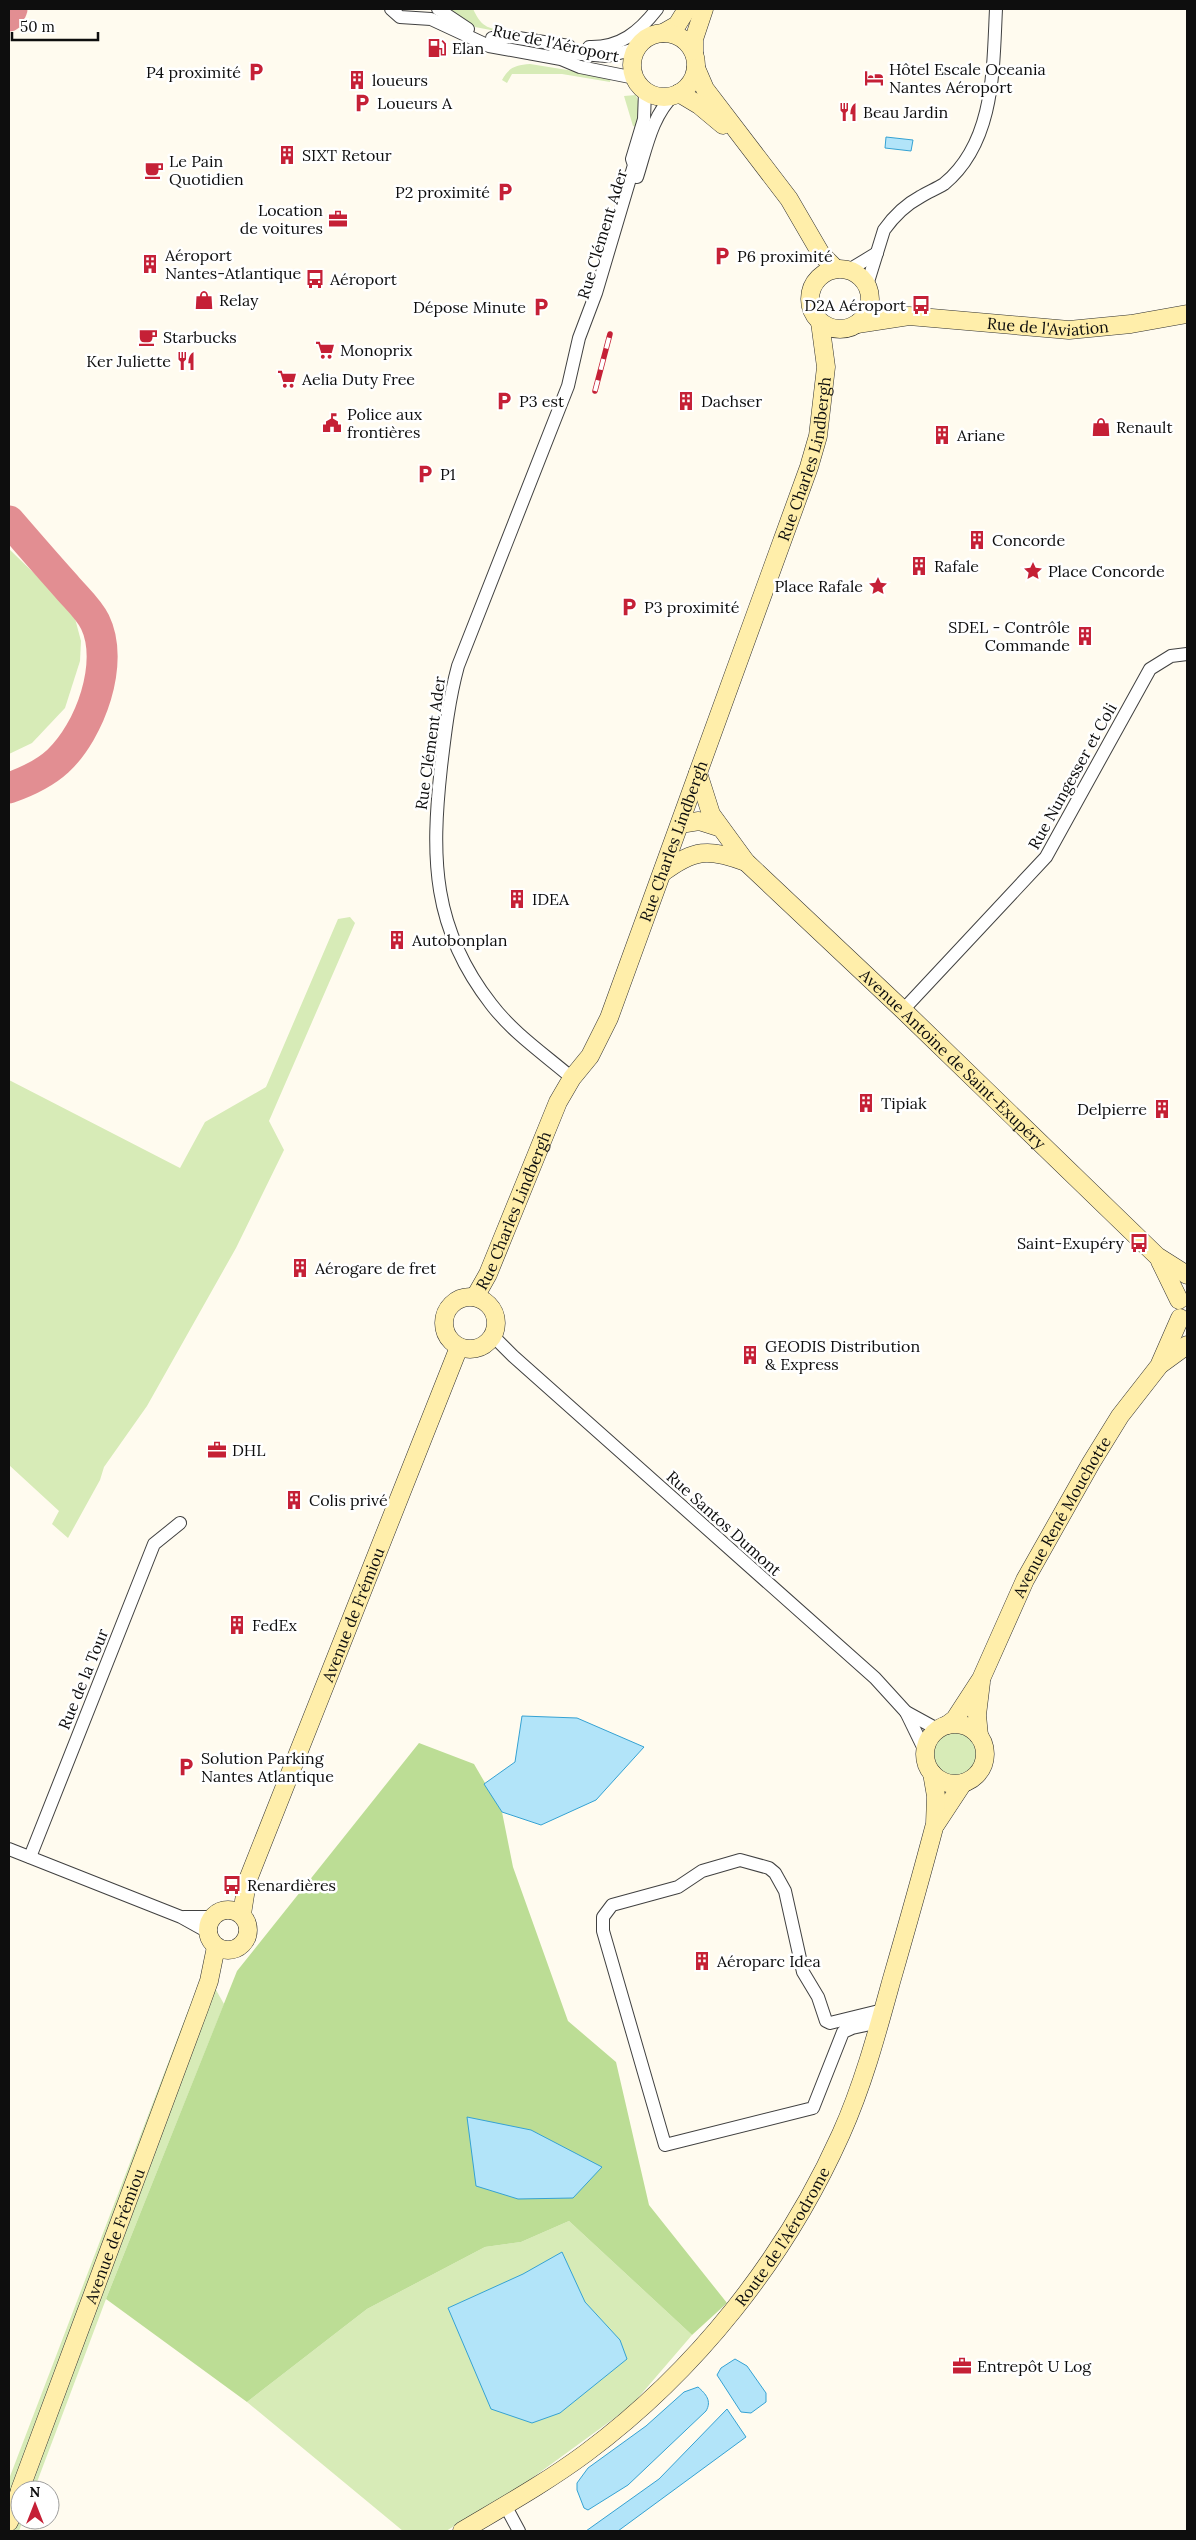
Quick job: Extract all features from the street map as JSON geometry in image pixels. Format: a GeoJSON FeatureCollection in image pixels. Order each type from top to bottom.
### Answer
{"type":"FeatureCollection","features":[{"type":"Feature","properties":{"kind":"main road"},"geometry":{"type":"LineString","coordinates":[[688,9],[677,25],[663,33],[650,36],[636,49],[632,60],[640,84],[662,97],[677,94],[690,83],[695,61],[694,38],[704,9]]}},
{"type":"Feature","properties":{"kind":"main road"},"geometry":{"type":"LineString","coordinates":[[663,33],[678,36],[684,41],[695,61],[705,89],[747,142],[753,154]]}},
{"type":"Feature","properties":{"kind":"main road"},"geometry":{"type":"LineString","coordinates":[[677,94],[709,113],[753,154],[789,199],[821,254],[843,270],[862,279],[868,292],[867,313],[850,327],[836,329],[820,322],[810,305],[814,284],[811,259],[782,203],[774,181]]}},
{"type":"Feature","properties":{"kind":"main road"},"geometry":{"type":"LineString","coordinates":[[814,284],[824,274],[843,270]]}},
{"type":"Feature","properties":{"kind":"main road","name":"Rue de l'Aviation"},"geometry":{"type":"LineString","coordinates":[[868,292],[910,316]]}},
{"type":"Feature","properties":{"kind":"main road","name":"Rue de l'Aviation"},"geometry":{"type":"LineString","coordinates":[[850,327],[910,316],[1068,330],[1123,325],[1187,314]]}},
{"type":"Feature","properties":{"kind":"main road","name":"Rue Charles Lindbergh"},"geometry":{"type":"LineString","coordinates":[[475,1297],[488,1274],[558,1102],[572,1078],[600,1040],[809,467],[818,436],[826,367],[820,322]]}},
{"type":"Feature","properties":{"kind":"main road","name":"Rue Charles Lindbergh"},"geometry":{"type":"LineString","coordinates":[[826,367],[850,327]]}},
{"type":"Feature","properties":{"kind":"main road","name":"Avenue Antoine de Saint-Exupéry"},"geometry":{"type":"LineString","coordinates":[[698,773],[705,801],[718,827],[746,862],[903,1010],[1157,1256],[1187,1276]]}},
{"type":"Feature","properties":{"kind":"main road"},"geometry":{"type":"LineString","coordinates":[[699,852],[687,845],[679,826],[699,821],[718,827]]}},
{"type":"Feature","properties":{"kind":"main road","name":"Avenue Antoine de Saint-Exupéry"},"geometry":{"type":"LineString","coordinates":[[662,873],[682,858],[699,852],[725,854],[746,862]]}},
{"type":"Feature","properties":{"kind":"main road","name":"Avenue Antoine de Saint-Exupéry"},"geometry":{"type":"LineString","coordinates":[[1157,1256],[1183,1293]]}},
{"type":"Feature","properties":{"kind":"main road"},"geometry":{"type":"LineString","coordinates":[[1183,1293],[1184,1323]]}},
{"type":"Feature","properties":{"kind":"main road"},"geometry":{"type":"LineString","coordinates":[[475,1297],[489,1305],[493,1312],[495,1328],[493,1336],[488,1342],[474,1349],[459,1347],[446,1336],[444,1328],[446,1311],[458,1300],[475,1297]]}},
{"type":"Feature","properties":{"kind":"main road","name":"Avenue René Mouchotte"},"geometry":{"type":"LineString","coordinates":[[942,1727],[955,1719],[981,1679],[1025,1580],[1057,1521],[1120,1416],[1159,1366],[1184,1323]]}},
{"type":"Feature","properties":{"kind":"main road","name":"Avenue René Mouchotte"},"geometry":{"type":"LineString","coordinates":[[1159,1366],[1187,1345]]}},
{"type":"Feature","properties":{"kind":"main road","name":"Avenue de Frémiou"},"geometry":{"type":"LineString","coordinates":[[24,2480],[209,1981],[222,1928],[247,1882],[459,1347]]}},
{"type":"Feature","properties":{"kind":"main road","name":"Avenue René Mouchotte"},"geometry":{"type":"LineString","coordinates":[[979,1736],[977,1715],[981,1679]]}},
{"type":"Feature","properties":{"kind":"main road"},"geometry":{"type":"LineString","coordinates":[[957,1724],[974,1730],[979,1736],[985,1748],[983,1767],[976,1775],[963,1782],[948,1783],[932,1773],[926,1761],[925,1751],[929,1739],[942,1727],[957,1724]]}},
{"type":"Feature","properties":{"kind":"main road","name":"Route de l'Aérodrome"},"geometry":{"type":"LineString","coordinates":[[462,2531],[585,2454],[660,2389],[706,2343],[754,2283],[800,2214],[841,2134],[864,2075],[936,1824],[936,1796],[932,1773]]}},
{"type":"Feature","properties":{"kind":"main road","name":"Route de l'Aérodrome"},"geometry":{"type":"LineString","coordinates":[[936,1824],[963,1782]]}},
{"type":"Feature","properties":{"kind":"street","name":"Rue de l'Aéroport"},"geometry":{"type":"LineString","coordinates":[[392,9],[400,17],[420,13],[431,20],[489,46],[561,59],[580,67],[640,84]]}},
{"type":"Feature","properties":{"kind":"street","name":"Rue de l'Aéroport"},"geometry":{"type":"LineString","coordinates":[[438,9],[460,25],[515,45],[573,54],[607,56],[636,49]]}},
{"type":"Feature","properties":{"kind":"street"},"geometry":{"type":"LineString","coordinates":[[492,38],[512,37],[573,46],[605,47],[616,44],[636,32],[657,9]]}},
{"type":"Feature","properties":{"kind":"street"},"geometry":{"type":"LineString","coordinates":[[868,292],[884,230],[892,219],[908,204],[950,178],[970,151],[982,128],[992,83],[996,9]]}},
{"type":"Feature","properties":{"kind":"street","name":"Rue Clément Ader"},"geometry":{"type":"LineString","coordinates":[[568,386],[578,338],[596,293],[634,165],[632,159],[644,119],[640,84]]}},
{"type":"Feature","properties":{"kind":"street","name":"Rue Clément Ader"},"geometry":{"type":"LineString","coordinates":[[572,1078],[512,1028],[483,994],[468,969],[452,935],[438,887],[435,846],[448,712],[458,666],[568,386],[576,370],[652,130],[666,103],[677,94]]}},
{"type":"Feature","properties":{"kind":"street"},"geometry":{"type":"LineString","coordinates":[[843,270],[877,253]]}},
{"type":"Feature","properties":{"kind":"street","name":"Rue Nungesser et Coli"},"geometry":{"type":"LineString","coordinates":[[903,1010],[1046,857],[1150,669],[1171,656],[1187,654]]}},
{"type":"Feature","properties":{"kind":"street","name":"Rue Santos Dumont"},"geometry":{"type":"LineString","coordinates":[[493,1336],[513,1356],[875,1678],[906,1712],[942,1727]]}},
{"type":"Feature","properties":{"kind":"street","name":"Rue de la Tour"},"geometry":{"type":"LineString","coordinates":[[30,1857],[154,1544],[180,1523]]}},
{"type":"Feature","properties":{"kind":"street"},"geometry":{"type":"LineString","coordinates":[[906,1712],[925,1751]]}},
{"type":"Feature","properties":{"kind":"street"},"geometry":{"type":"LineString","coordinates":[[9,1849],[181,1917],[222,1928]]}},
{"type":"Feature","properties":{"kind":"street"},"geometry":{"type":"LineString","coordinates":[[740,1860],[751,1862],[773,1870],[782,1884],[803,1972],[818,1997],[826,2021],[830,2023],[881,2016],[843,2032],[813,2108],[667,2146],[663,2142],[606,1941],[602,1925],[604,1916],[612,1905],[678,1887],[702,1870],[740,1860]]}},
{"type":"Feature","properties":{"kind":"street"},"geometry":{"type":"LineString","coordinates":[[505,2505],[519,2531]]}},
{"type":"Feature","properties":{"kind":"green space"},"geometry":{"type":"Polygon","coordinates":[[[445,9],[473,9],[480,21],[488,27],[511,31],[511,34],[475,27],[445,9]]]}},
{"type":"Feature","properties":{"kind":"green space"},"geometry":{"type":"Polygon","coordinates":[[[530,64],[611,77],[610,82],[562,74],[512,74],[507,83],[502,80],[507,72],[513,68],[530,64]]]}},
{"type":"Feature","properties":{"kind":"green space"},"geometry":{"type":"Polygon","coordinates":[[[636,95],[639,104],[636,127],[633,126],[624,96],[636,95]]]}},
{"type":"Feature","properties":{"kind":"green space"},"geometry":{"type":"Polygon","coordinates":[[[9,549],[73,611],[81,641],[80,661],[65,708],[32,743],[9,754],[9,549]]]}},
{"type":"Feature","properties":{"kind":"green space"},"geometry":{"type":"Polygon","coordinates":[[[350,917],[355,923],[269,1121],[284,1150],[236,1248],[147,1406],[104,1467],[100,1480],[68,1538],[52,1524],[59,1511],[9,1465],[9,1080],[180,1168],[205,1122],[266,1087],[338,919],[350,917]]]}},
{"type":"Feature","properties":{"kind":"green space"},"geometry":{"type":"Polygon","coordinates":[[[955,1732],[967,1736],[973,1742],[977,1754],[973,1766],[967,1772],[955,1776],[943,1772],[937,1766],[933,1754],[937,1742],[943,1736],[955,1732]]]}},
{"type":"Feature","properties":{"kind":"green space"},"geometry":{"type":"Polygon","coordinates":[[[419,1743],[474,1764],[502,1812],[513,1867],[568,2021],[616,2062],[649,2205],[727,2303],[692,2335],[569,2221],[521,2242],[485,2247],[367,2309],[247,2402],[106,2299],[237,1971],[419,1743]]]}},
{"type":"Feature","properties":{"kind":"green space"},"geometry":{"type":"Polygon","coordinates":[[[204,1969],[224,2004],[106,2299],[38,2480],[10,2480],[10,2530],[19,2531],[9,2531],[9,2479],[204,1969]]]}},
{"type":"Feature","properties":{"kind":"green space"},"geometry":{"type":"Polygon","coordinates":[[[569,2221],[692,2335],[631,2406],[517,2489],[446,2531],[403,2531],[247,2402],[367,2309],[485,2247],[521,2242],[569,2221]]]}},
{"type":"Feature","properties":{"kind":"water"},"geometry":{"type":"Polygon","coordinates":[[[886,137],[913,140],[911,151],[885,148],[886,137]]]}},
{"type":"Feature","properties":{"kind":"water"},"geometry":{"type":"Polygon","coordinates":[[[522,1716],[577,1718],[644,1747],[596,1800],[541,1825],[502,1812],[484,1784],[515,1762],[522,1716]]]}},
{"type":"Feature","properties":{"kind":"water"},"geometry":{"type":"Polygon","coordinates":[[[467,2117],[531,2130],[602,2167],[573,2198],[518,2199],[476,2186],[467,2117]]]}},
{"type":"Feature","properties":{"kind":"water"},"geometry":{"type":"Polygon","coordinates":[[[562,2252],[585,2302],[620,2340],[627,2359],[560,2413],[532,2423],[491,2409],[448,2308],[523,2274],[562,2252]]]}},
{"type":"Feature","properties":{"kind":"water"},"geometry":{"type":"Polygon","coordinates":[[[735,2359],[747,2366],[766,2393],[766,2402],[751,2413],[741,2412],[717,2375],[721,2368],[735,2359]]]}},
{"type":"Feature","properties":{"kind":"water"},"geometry":{"type":"Polygon","coordinates":[[[698,2387],[708,2401],[706,2411],[628,2485],[588,2510],[584,2508],[577,2490],[577,2483],[588,2468],[646,2426],[684,2392],[698,2387]]]}},
{"type":"Feature","properties":{"kind":"water"},"geometry":{"type":"Polygon","coordinates":[[[727,2409],[746,2437],[618,2531],[586,2531],[659,2479],[727,2409]]]}},
{"type":"Feature","properties":{"kind":"taxiway"},"geometry":{"type":"LineString","coordinates":[[9,16],[12,9]]}},
{"type":"Feature","properties":{"kind":"taxiway"},"geometry":{"type":"LineString","coordinates":[[9,521],[89,612],[95,622],[100,639],[102,657],[101,676],[96,696],[89,715],[70,748],[58,761],[47,769],[29,780],[9,788]]}},
{"type":"Feature","properties":{"kind":"railway"},"geometry":{"type":"LineString","coordinates":[[595,391],[610,334]]}},
{"type":"Feature","properties":{"kind":"place","name":"Elan"},"geometry":{"type":"Point","coordinates":[437,48]}},
{"type":"Feature","properties":{"kind":"place","name":"P4 proximité"},"geometry":{"type":"Point","coordinates":[256,72]}},
{"type":"Feature","properties":{"kind":"place","name":"Hôtel Escale Oceania Nantes Aéroport"},"geometry":{"type":"Point","coordinates":[874,78]}},
{"type":"Feature","properties":{"kind":"place","name":"loueurs"},"geometry":{"type":"Point","coordinates":[357,80]}},
{"type":"Feature","properties":{"kind":"place","name":"Loueurs A"},"geometry":{"type":"Point","coordinates":[362,103]}},
{"type":"Feature","properties":{"kind":"place","name":"Beau Jardin"},"geometry":{"type":"Point","coordinates":[848,112]}},
{"type":"Feature","properties":{"kind":"place","name":"SIXT Retour"},"geometry":{"type":"Point","coordinates":[287,155]}},
{"type":"Feature","properties":{"kind":"place","name":"Le Pain Quotidien"},"geometry":{"type":"Point","coordinates":[154,170]}},
{"type":"Feature","properties":{"kind":"place","name":"P2 proximité"},"geometry":{"type":"Point","coordinates":[505,192]}},
{"type":"Feature","properties":{"kind":"place","name":"Location de voitures"},"geometry":{"type":"Point","coordinates":[338,219]}},
{"type":"Feature","properties":{"kind":"place","name":"P6 proximité"},"geometry":{"type":"Point","coordinates":[722,256]}},
{"type":"Feature","properties":{"kind":"place","name":"Aéroport Nantes-Atlantique"},"geometry":{"type":"Point","coordinates":[150,264]}},
{"type":"Feature","properties":{"kind":"place","name":"Aéroport"},"geometry":{"type":"Point","coordinates":[315,279]}},
{"type":"Feature","properties":{"kind":"place","name":"Relay"},"geometry":{"type":"Point","coordinates":[204,300]}},
{"type":"Feature","properties":{"kind":"place","name":"D2A Aéroport"},"geometry":{"type":"Point","coordinates":[921,305]}},
{"type":"Feature","properties":{"kind":"place","name":"Dépose Minute"},"geometry":{"type":"Point","coordinates":[541,307]}},
{"type":"Feature","properties":{"kind":"place","name":"Starbucks"},"geometry":{"type":"Point","coordinates":[148,337]}},
{"type":"Feature","properties":{"kind":"place","name":"Monoprix"},"geometry":{"type":"Point","coordinates":[325,350]}},
{"type":"Feature","properties":{"kind":"place","name":"Ker Juliette"},"geometry":{"type":"Point","coordinates":[186,361]}},
{"type":"Feature","properties":{"kind":"place","name":"Aelia Duty Free"},"geometry":{"type":"Point","coordinates":[287,379]}},
{"type":"Feature","properties":{"kind":"place","name":"P3 est"},"geometry":{"type":"Point","coordinates":[504,401]}},
{"type":"Feature","properties":{"kind":"place","name":"Dachser"},"geometry":{"type":"Point","coordinates":[686,401]}},
{"type":"Feature","properties":{"kind":"place","name":"Police aux frontières"},"geometry":{"type":"Point","coordinates":[332,423]}},
{"type":"Feature","properties":{"kind":"place","name":"Renault"},"geometry":{"type":"Point","coordinates":[1101,427]}},
{"type":"Feature","properties":{"kind":"place","name":"Ariane"},"geometry":{"type":"Point","coordinates":[942,435]}},
{"type":"Feature","properties":{"kind":"place","name":"P1"},"geometry":{"type":"Point","coordinates":[425,474]}},
{"type":"Feature","properties":{"kind":"place","name":"Concorde"},"geometry":{"type":"Point","coordinates":[977,540]}},
{"type":"Feature","properties":{"kind":"place","name":"Rafale"},"geometry":{"type":"Point","coordinates":[919,566]}},
{"type":"Feature","properties":{"kind":"place","name":"Place Concorde"},"geometry":{"type":"Point","coordinates":[1033,571]}},
{"type":"Feature","properties":{"kind":"place","name":"Place Rafale"},"geometry":{"type":"Point","coordinates":[878,586]}},
{"type":"Feature","properties":{"kind":"place","name":"P3 proximité"},"geometry":{"type":"Point","coordinates":[629,607]}},
{"type":"Feature","properties":{"kind":"place","name":"SDEL - Contrôle Commande"},"geometry":{"type":"Point","coordinates":[1085,636]}},
{"type":"Feature","properties":{"kind":"place","name":"IDEA"},"geometry":{"type":"Point","coordinates":[517,899]}},
{"type":"Feature","properties":{"kind":"place","name":"Autobonplan"},"geometry":{"type":"Point","coordinates":[397,940]}},
{"type":"Feature","properties":{"kind":"place","name":"Tipiak"},"geometry":{"type":"Point","coordinates":[866,1103]}},
{"type":"Feature","properties":{"kind":"place","name":"Delpierre"},"geometry":{"type":"Point","coordinates":[1162,1109]}},
{"type":"Feature","properties":{"kind":"place","name":"Saint-Exupéry"},"geometry":{"type":"Point","coordinates":[1139,1243]}},
{"type":"Feature","properties":{"kind":"place","name":"Aérogare de fret"},"geometry":{"type":"Point","coordinates":[300,1268]}},
{"type":"Feature","properties":{"kind":"place","name":"GEODIS Distribution & Express"},"geometry":{"type":"Point","coordinates":[750,1355]}},
{"type":"Feature","properties":{"kind":"place","name":"DHL"},"geometry":{"type":"Point","coordinates":[217,1450]}},
{"type":"Feature","properties":{"kind":"place","name":"Colis privé"},"geometry":{"type":"Point","coordinates":[294,1500]}},
{"type":"Feature","properties":{"kind":"place","name":"FedEx"},"geometry":{"type":"Point","coordinates":[237,1625]}},
{"type":"Feature","properties":{"kind":"place","name":"Solution Parking Nantes Atlantique"},"geometry":{"type":"Point","coordinates":[186,1767]}},
{"type":"Feature","properties":{"kind":"place","name":"Renardières"},"geometry":{"type":"Point","coordinates":[232,1885]}},
{"type":"Feature","properties":{"kind":"place","name":"Aéroparc Idea"},"geometry":{"type":"Point","coordinates":[702,1961]}},
{"type":"Feature","properties":{"kind":"place","name":"Entrepôt U Log"},"geometry":{"type":"Point","coordinates":[962,2366]}}]}
